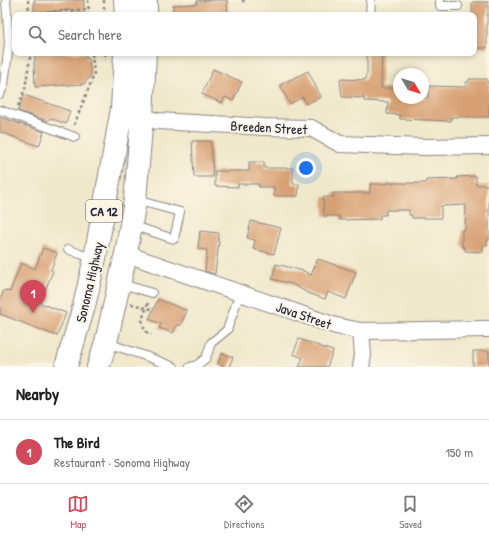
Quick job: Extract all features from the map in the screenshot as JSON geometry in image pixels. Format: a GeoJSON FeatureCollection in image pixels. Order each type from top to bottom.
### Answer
{"type":"FeatureCollection","features":[{"type":"Feature","properties":{"kind":"main road"},"geometry":{"type":"LineString","coordinates":[[125,0],[126,12]]}},
{"type":"Feature","properties":{"kind":"main road"},"geometry":{"type":"LineString","coordinates":[[146,0],[146,12]]}},
{"type":"Feature","properties":{"kind":"main road","name":"Sonoma Highway"},"geometry":{"type":"LineString","coordinates":[[66,367],[96,258],[122,109],[125,56]]}},
{"type":"Feature","properties":{"kind":"main road","name":"Sonoma Highway"},"geometry":{"type":"LineString","coordinates":[[98,367],[106,342],[120,282],[135,200],[142,116],[145,56]]}},
{"type":"Feature","properties":{"kind":"street","name":"Breeden Street"},"geometry":{"type":"LineString","coordinates":[[142,116],[157,121],[262,127],[311,128],[340,144],[424,147],[489,146]]}},
{"type":"Feature","properties":{"kind":"street","name":"Java Street"},"geometry":{"type":"LineString","coordinates":[[126,254],[336,326],[361,331],[489,329]]}},
{"type":"Feature","properties":{"kind":"street"},"geometry":{"type":"LineString","coordinates":[[361,331],[363,355],[361,367]]}},
{"type":"Feature","properties":{"kind":"lane"},"geometry":{"type":"LineString","coordinates":[[0,94],[4,85],[9,43],[6,0]]}},
{"type":"Feature","properties":{"kind":"lane"},"geometry":{"type":"LineString","coordinates":[[370,12],[371,0]]}},
{"type":"Feature","properties":{"kind":"lane"},"geometry":{"type":"LineString","coordinates":[[440,0],[440,6],[458,6]]}},
{"type":"Feature","properties":{"kind":"lane"},"geometry":{"type":"LineString","coordinates":[[0,110],[73,136]]}},
{"type":"Feature","properties":{"kind":"lane"},"geometry":{"type":"LineString","coordinates":[[130,224],[174,238],[180,212],[135,200]]}},
{"type":"Feature","properties":{"kind":"lane"},"geometry":{"type":"LineString","coordinates":[[68,249],[96,258]]}},
{"type":"Feature","properties":{"kind":"lane"},"geometry":{"type":"LineString","coordinates":[[120,282],[152,293]]}},
{"type":"Feature","properties":{"kind":"lane"},"geometry":{"type":"LineString","coordinates":[[190,367],[197,365],[206,358],[211,343],[227,330],[240,293]]}},
{"type":"Feature","properties":{"kind":"lane"},"geometry":{"type":"LineString","coordinates":[[106,342],[174,367]]}},
{"type":"Feature","properties":{"kind":"path"},"geometry":{"type":"LineString","coordinates":[[28,0],[29,12]]}},
{"type":"Feature","properties":{"kind":"path"},"geometry":{"type":"LineString","coordinates":[[53,12],[89,9],[88,0]]}},
{"type":"Feature","properties":{"kind":"path"},"geometry":{"type":"LineString","coordinates":[[104,0],[104,12]]}},
{"type":"Feature","properties":{"kind":"path"},"geometry":{"type":"LineString","coordinates":[[14,115],[25,89],[30,56]]}},
{"type":"Feature","properties":{"kind":"path"},"geometry":{"type":"LineString","coordinates":[[73,136],[94,75],[92,56]]}},
{"type":"Feature","properties":{"kind":"path"},"geometry":{"type":"LineString","coordinates":[[151,335],[145,331],[142,320],[152,293]]}},
{"type":"Feature","properties":{"kind":"building"},"geometry":{"type":"Polygon","coordinates":[[[34,0],[84,0],[84,12],[72,12],[72,10],[34,12],[34,0]]]}},
{"type":"Feature","properties":{"kind":"building"},"geometry":{"type":"Polygon","coordinates":[[[227,0],[228,12],[173,12],[173,5],[197,4],[197,1],[227,0]]]}},
{"type":"Feature","properties":{"kind":"building"},"geometry":{"type":"Polygon","coordinates":[[[472,2],[488,2],[487,48],[477,48],[477,12],[472,12],[472,2]]]}},
{"type":"Feature","properties":{"kind":"building"},"geometry":{"type":"Polygon","coordinates":[[[35,56],[86,56],[86,59],[89,58],[91,76],[84,84],[35,87],[35,56]]]}},
{"type":"Feature","properties":{"kind":"building"},"geometry":{"type":"Polygon","coordinates":[[[367,56],[382,56],[381,88],[393,88],[393,104],[429,104],[429,86],[466,87],[466,82],[469,82],[469,79],[487,79],[487,83],[489,83],[489,117],[451,117],[451,121],[400,119],[400,115],[387,114],[388,102],[364,101],[364,98],[342,97],[340,79],[365,80],[367,56]]]}},
{"type":"Feature","properties":{"kind":"building"},"geometry":{"type":"Polygon","coordinates":[[[213,69],[242,82],[233,101],[225,97],[222,103],[202,94],[213,69]]]}},
{"type":"Feature","properties":{"kind":"building"},"geometry":{"type":"Polygon","coordinates":[[[308,71],[321,97],[306,104],[303,97],[290,104],[280,85],[308,71]]]}},
{"type":"Feature","properties":{"kind":"building"},"geometry":{"type":"Polygon","coordinates":[[[24,95],[70,111],[66,124],[50,118],[48,121],[18,111],[24,95]]]}},
{"type":"Feature","properties":{"kind":"building"},"geometry":{"type":"Polygon","coordinates":[[[0,117],[44,132],[39,146],[0,132],[0,117]]]}},
{"type":"Feature","properties":{"kind":"building"},"geometry":{"type":"Polygon","coordinates":[[[192,141],[211,141],[213,177],[194,177],[192,141]]]}},
{"type":"Feature","properties":{"kind":"building"},"geometry":{"type":"Polygon","coordinates":[[[249,162],[264,162],[264,168],[293,168],[293,184],[299,184],[298,196],[274,196],[274,187],[259,187],[259,184],[238,184],[238,187],[215,186],[215,171],[249,171],[249,162]]]}},
{"type":"Feature","properties":{"kind":"building"},"geometry":{"type":"Polygon","coordinates":[[[476,176],[476,185],[489,185],[489,240],[487,240],[487,245],[483,245],[483,252],[465,251],[465,247],[462,247],[462,230],[465,230],[466,205],[441,206],[441,218],[412,218],[412,215],[409,215],[409,210],[386,210],[386,215],[380,215],[380,219],[340,220],[339,216],[324,216],[323,197],[334,197],[333,193],[370,193],[370,184],[426,183],[426,180],[458,179],[457,177],[476,176]]]}},
{"type":"Feature","properties":{"kind":"building"},"geometry":{"type":"Polygon","coordinates":[[[251,221],[281,228],[274,254],[253,249],[255,240],[247,238],[251,221]]]}},
{"type":"Feature","properties":{"kind":"building"},"geometry":{"type":"Polygon","coordinates":[[[200,231],[219,233],[215,274],[205,271],[207,250],[198,249],[200,231]]]}},
{"type":"Feature","properties":{"kind":"building"},"geometry":{"type":"Polygon","coordinates":[[[43,248],[57,253],[51,270],[53,271],[40,303],[66,313],[57,336],[0,314],[0,300],[4,290],[10,292],[21,263],[35,269],[43,248]]]}},
{"type":"Feature","properties":{"kind":"building"},"geometry":{"type":"Polygon","coordinates":[[[318,259],[356,272],[346,299],[328,292],[325,299],[308,293],[292,284],[272,279],[276,264],[304,271],[311,275],[318,259]]]}},
{"type":"Feature","properties":{"kind":"building"},"geometry":{"type":"Polygon","coordinates":[[[158,299],[187,311],[180,326],[177,324],[173,333],[159,328],[161,324],[149,319],[158,299]]]}},
{"type":"Feature","properties":{"kind":"building"},"geometry":{"type":"Polygon","coordinates":[[[299,339],[333,351],[327,367],[299,367],[303,358],[293,354],[299,339]]]}},
{"type":"Feature","properties":{"kind":"building"},"geometry":{"type":"Polygon","coordinates":[[[473,351],[489,351],[489,367],[473,367],[473,351]]]}},
{"type":"Feature","properties":{"kind":"building"},"geometry":{"type":"Polygon","coordinates":[[[222,353],[233,357],[229,367],[218,364],[222,353]]]}},
{"type":"Feature","properties":{"kind":"place","name":"The Bird"},"geometry":{"type":"Point","coordinates":[33,313]}}]}
